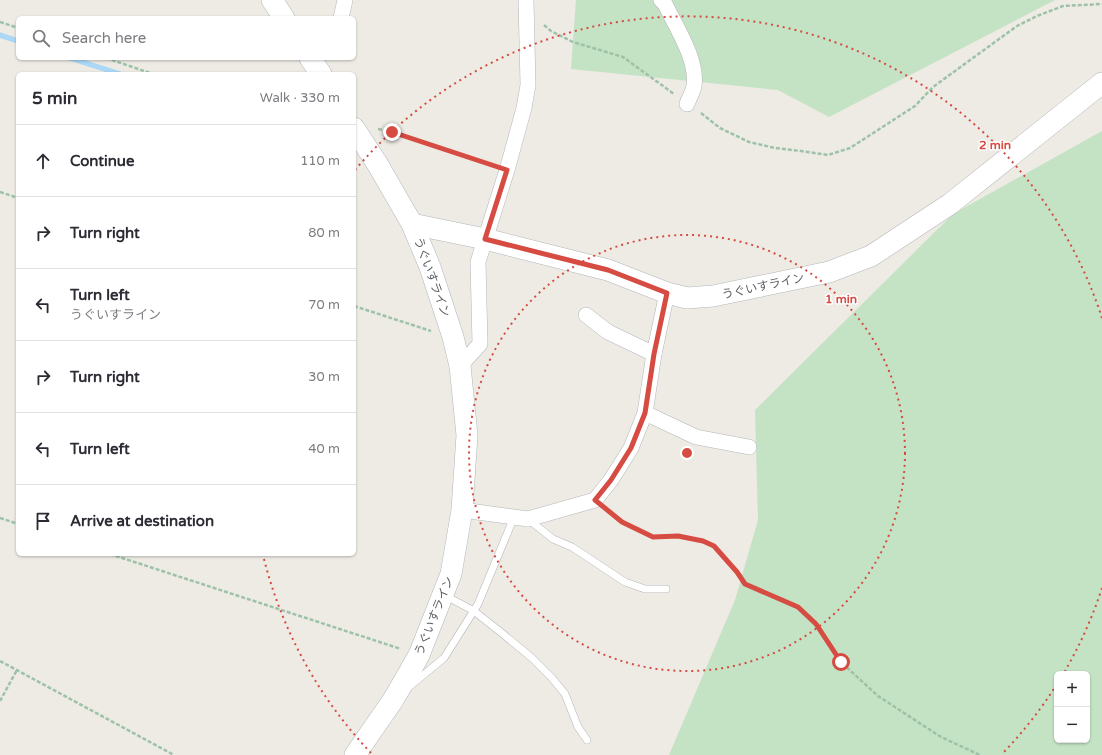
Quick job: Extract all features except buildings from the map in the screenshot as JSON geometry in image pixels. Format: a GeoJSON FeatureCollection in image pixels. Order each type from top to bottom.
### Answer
{"type":"FeatureCollection","features":[{"type":"Feature","properties":{"kind":"street"},"geometry":{"type":"LineString","coordinates":[[272,0],[283,16]]}},
{"type":"Feature","properties":{"kind":"street"},"geometry":{"type":"LineString","coordinates":[[342,16],[346,0]]}},
{"type":"Feature","properties":{"kind":"street"},"geometry":{"type":"LineString","coordinates":[[661,0],[685,44],[692,64],[694,86],[687,104]]}},
{"type":"Feature","properties":{"kind":"street"},"geometry":{"type":"LineString","coordinates":[[460,366],[480,344],[478,262],[507,170],[524,108],[528,85],[526,6]]}},
{"type":"Feature","properties":{"kind":"street","name":"うぐいすライン"},"geometry":{"type":"LineString","coordinates":[[412,224],[485,239],[608,270],[667,293],[687,298],[713,296],[829,272],[871,256],[950,204],[1102,83]]}},
{"type":"Feature","properties":{"kind":"street"},"geometry":{"type":"LineString","coordinates":[[357,133],[378,165],[412,224]]}},
{"type":"Feature","properties":{"kind":"street","name":"うぐいすライン"},"geometry":{"type":"LineString","coordinates":[[354,755],[393,700],[418,655],[452,574],[462,510],[467,435],[460,366],[453,337],[430,267],[412,224]]}},
{"type":"Feature","properties":{"kind":"street"},"geometry":{"type":"LineString","coordinates":[[462,510],[521,518],[595,500],[611,480],[631,448],[645,413],[654,354],[667,293]]}},
{"type":"Feature","properties":{"kind":"street"},"geometry":{"type":"LineString","coordinates":[[586,314],[608,332],[654,354]]}},
{"type":"Feature","properties":{"kind":"street"},"geometry":{"type":"LineString","coordinates":[[645,413],[696,437],[749,447]]}},
{"type":"Feature","properties":{"kind":"lane"},"geometry":{"type":"LineString","coordinates":[[393,700],[444,658],[478,604],[521,518],[553,539],[576,550],[625,582],[644,588],[666,589]]}},
{"type":"Feature","properties":{"kind":"lane"},"geometry":{"type":"LineString","coordinates":[[444,595],[474,611],[532,658],[552,678],[565,694],[578,727],[587,740]]}},
{"type":"Feature","properties":{"kind":"path"},"geometry":{"type":"LineString","coordinates":[[526,6],[551,31],[573,42],[623,57],[720,128],[749,142],[775,148],[828,155],[850,148],[914,106],[933,87],[1017,26],[1063,6],[1102,4]]}},
{"type":"Feature","properties":{"kind":"path"},"geometry":{"type":"LineString","coordinates":[[0,22],[16,27]]}},
{"type":"Feature","properties":{"kind":"path"},"geometry":{"type":"LineString","coordinates":[[112,60],[147,72]]}},
{"type":"Feature","properties":{"kind":"path"},"geometry":{"type":"LineString","coordinates":[[357,133],[375,129],[392,132],[507,170]]}},
{"type":"Feature","properties":{"kind":"path"},"geometry":{"type":"LineString","coordinates":[[0,192],[16,197]]}},
{"type":"Feature","properties":{"kind":"path"},"geometry":{"type":"LineString","coordinates":[[356,307],[453,337]]}},
{"type":"Feature","properties":{"kind":"path"},"geometry":{"type":"LineString","coordinates":[[595,500],[622,522],[653,537],[678,536],[703,541],[714,546],[737,572],[745,584],[798,607],[816,624],[841,662],[878,696],[940,737],[980,755]]}},
{"type":"Feature","properties":{"kind":"path"},"geometry":{"type":"LineString","coordinates":[[0,518],[16,523]]}},
{"type":"Feature","properties":{"kind":"path"},"geometry":{"type":"LineString","coordinates":[[116,556],[418,655]]}},
{"type":"Feature","properties":{"kind":"path"},"geometry":{"type":"LineString","coordinates":[[0,661],[174,755]]}},
{"type":"Feature","properties":{"kind":"path"},"geometry":{"type":"LineString","coordinates":[[0,701],[17,670]]}},
{"type":"Feature","properties":{"kind":"green space"},"geometry":{"type":"Polygon","coordinates":[[[576,0],[1055,0],[829,117],[778,90],[571,69],[576,0]]]}},
{"type":"Feature","properties":{"kind":"green space"},"geometry":{"type":"Polygon","coordinates":[[[1102,131],[1102,755],[669,755],[735,600],[758,520],[755,410],[953,214],[1102,131]]]}},
{"type":"Feature","properties":{"kind":"waterway"},"geometry":{"type":"LineString","coordinates":[[0,35],[16,40]]}},
{"type":"Feature","properties":{"kind":"waterway"},"geometry":{"type":"LineString","coordinates":[[76,60],[114,72]]}},
{"type":"Feature","properties":{"kind":"route"},"geometry":{"type":"LineString","coordinates":[[392,132],[507,170],[485,239],[608,270],[667,293],[654,354],[645,413],[631,448],[611,480],[595,500],[622,522],[653,537],[678,536],[703,541],[714,546],[737,572],[745,584],[798,607],[816,624],[841,662]]}}]}
